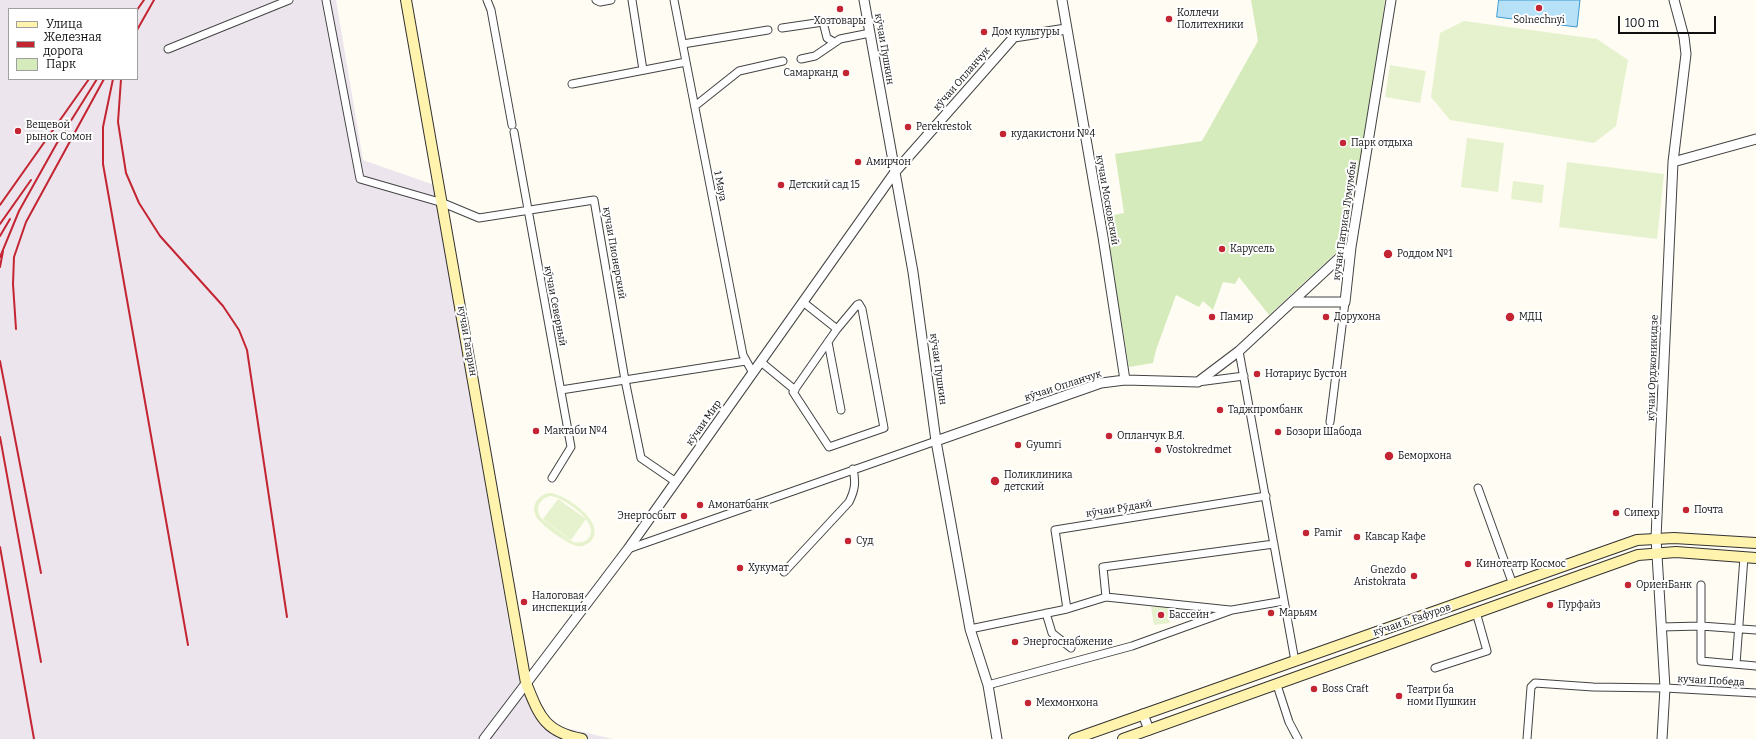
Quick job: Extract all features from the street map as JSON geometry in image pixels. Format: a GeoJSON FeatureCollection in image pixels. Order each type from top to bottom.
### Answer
{"type":"FeatureCollection","features":[{"type":"Feature","properties":{"kind":"main road","name":"кӯчаи Гагарин"},"geometry":{"type":"LineString","coordinates":[[406,0],[443,203],[526,683],[540,716],[553,728],[569,736],[582,739]]}},
{"type":"Feature","properties":{"kind":"main road","name":"кӯчаи Б. Ғафуров"},"geometry":{"type":"LineString","coordinates":[[1074,739],[1470,599],[1512,582],[1637,540],[1656,538],[1756,543]]}},
{"type":"Feature","properties":{"kind":"main road","name":"кӯчаи Б. Ғафуров"},"geometry":{"type":"LineString","coordinates":[[1124,739],[1638,554],[1656,552],[1756,558]]}},
{"type":"Feature","properties":{"kind":"street"},"geometry":{"type":"LineString","coordinates":[[168,49],[289,0]]}},
{"type":"Feature","properties":{"kind":"street","name":"кучаи Пионерский"},"geometry":{"type":"LineString","coordinates":[[326,0],[360,179],[443,203],[479,218],[594,200],[625,380],[641,458],[676,482]]}},
{"type":"Feature","properties":{"kind":"street","name":"кӯчаи Северный"},"geometry":{"type":"LineString","coordinates":[[487,0],[491,10],[571,447],[552,478]]}},
{"type":"Feature","properties":{"kind":"street"},"geometry":{"type":"LineString","coordinates":[[596,0],[600,2],[611,0]]}},
{"type":"Feature","properties":{"kind":"street"},"geometry":{"type":"LineString","coordinates":[[632,0],[643,70]]}},
{"type":"Feature","properties":{"kind":"street","name":"1 Maya"},"geometry":{"type":"LineString","coordinates":[[674,0],[741,347],[746,361],[753,373]]}},
{"type":"Feature","properties":{"kind":"street","name":"кӯчаи Пушкин"},"geometry":{"type":"LineString","coordinates":[[864,0],[913,272],[936,441],[970,629],[988,685],[997,739]]}},
{"type":"Feature","properties":{"kind":"street","name":"кучаи Московский"},"geometry":{"type":"LineString","coordinates":[[1062,0],[1125,380]]}},
{"type":"Feature","properties":{"kind":"street","name":"кучаи Патриса Лумумбы"},"geometry":{"type":"LineString","coordinates":[[1330,422],[1351,247],[1391,0]]}},
{"type":"Feature","properties":{"kind":"street","name":"кӯчаи Орджоникидзе"},"geometry":{"type":"LineString","coordinates":[[1662,739],[1665,688],[1656,538],[1672,162],[1686,54],[1684,37],[1674,0]]}},
{"type":"Feature","properties":{"kind":"street"},"geometry":{"type":"LineString","coordinates":[[782,28],[823,22],[827,38],[834,42]]}},
{"type":"Feature","properties":{"kind":"street","name":"кӯчаи Опланчук"},"geometry":{"type":"LineString","coordinates":[[895,172],[1014,37],[1066,29]]}},
{"type":"Feature","properties":{"kind":"street"},"geometry":{"type":"LineString","coordinates":[[682,44],[768,30]]}},
{"type":"Feature","properties":{"kind":"street"},"geometry":{"type":"LineString","coordinates":[[801,59],[815,56],[840,39],[870,33]]}},
{"type":"Feature","properties":{"kind":"street"},"geometry":{"type":"LineString","coordinates":[[695,106],[739,72],[783,61]]}},
{"type":"Feature","properties":{"kind":"street"},"geometry":{"type":"LineString","coordinates":[[572,84],[686,62]]}},
{"type":"Feature","properties":{"kind":"street"},"geometry":{"type":"LineString","coordinates":[[1672,162],[1756,139]]}},
{"type":"Feature","properties":{"kind":"street","name":"кӯчаи Мир"},"geometry":{"type":"LineString","coordinates":[[484,739],[628,549],[895,172]]}},
{"type":"Feature","properties":{"kind":"street"},"geometry":{"type":"LineString","coordinates":[[1198,382],[1239,351],[1294,302],[1351,247]]}},
{"type":"Feature","properties":{"kind":"street"},"geometry":{"type":"LineString","coordinates":[[804,302],[837,329]]}},
{"type":"Feature","properties":{"kind":"street"},"geometry":{"type":"LineString","coordinates":[[1294,302],[1345,302]]}},
{"type":"Feature","properties":{"kind":"street"},"geometry":{"type":"LineString","coordinates":[[859,304],[862,309],[884,428],[829,447],[793,392],[828,342],[856,305],[859,304]]}},
{"type":"Feature","properties":{"kind":"street"},"geometry":{"type":"LineString","coordinates":[[828,342],[841,410]]}},
{"type":"Feature","properties":{"kind":"street"},"geometry":{"type":"LineString","coordinates":[[1239,351],[1295,661]]}},
{"type":"Feature","properties":{"kind":"street"},"geometry":{"type":"LineString","coordinates":[[561,390],[746,361]]}},
{"type":"Feature","properties":{"kind":"street"},"geometry":{"type":"LineString","coordinates":[[761,362],[795,390]]}},
{"type":"Feature","properties":{"kind":"street"},"geometry":{"type":"LineString","coordinates":[[1198,382],[1244,376]]}},
{"type":"Feature","properties":{"kind":"street","name":"кӯчаи Опланчук"},"geometry":{"type":"LineString","coordinates":[[936,441],[1101,383],[1125,380],[1198,382]]}},
{"type":"Feature","properties":{"kind":"street"},"geometry":{"type":"LineString","coordinates":[[628,549],[936,441]]}},
{"type":"Feature","properties":{"kind":"street"},"geometry":{"type":"LineString","coordinates":[[784,572],[849,502],[854,492],[856,481],[853,469]]}},
{"type":"Feature","properties":{"kind":"street"},"geometry":{"type":"LineString","coordinates":[[1478,488],[1512,582]]}},
{"type":"Feature","properties":{"kind":"street","name":"кӯчаи Рӯдакӣ"},"geometry":{"type":"LineString","coordinates":[[1067,609],[1055,530],[1266,496]]}},
{"type":"Feature","properties":{"kind":"street"},"geometry":{"type":"LineString","coordinates":[[1106,597],[1103,567],[1274,544]]}},
{"type":"Feature","properties":{"kind":"street"},"geometry":{"type":"LineString","coordinates":[[1736,664],[1744,557]]}},
{"type":"Feature","properties":{"kind":"street"},"geometry":{"type":"LineString","coordinates":[[1701,585],[1701,661],[1756,666]]}},
{"type":"Feature","properties":{"kind":"street"},"geometry":{"type":"LineString","coordinates":[[970,629],[1067,609],[1106,597],[1232,610]]}},
{"type":"Feature","properties":{"kind":"street"},"geometry":{"type":"LineString","coordinates":[[1435,668],[1487,651],[1476,612],[1470,599]]}},
{"type":"Feature","properties":{"kind":"street"},"geometry":{"type":"LineString","coordinates":[[988,685],[1132,646],[1232,610],[1284,601]]}},
{"type":"Feature","properties":{"kind":"street"},"geometry":{"type":"LineString","coordinates":[[1046,613],[1052,632],[1071,648]]}},
{"type":"Feature","properties":{"kind":"street"},"geometry":{"type":"LineString","coordinates":[[1661,627],[1701,626],[1756,630]]}},
{"type":"Feature","properties":{"kind":"street","name":"кучаи Победа"},"geometry":{"type":"LineString","coordinates":[[1527,739],[1530,687],[1535,683],[1593,687],[1665,688],[1756,693]]}},
{"type":"Feature","properties":{"kind":"street"},"geometry":{"type":"LineString","coordinates":[[1277,685],[1289,722],[1298,739]]}},
{"type":"Feature","properties":{"kind":"street"},"geometry":{"type":"LineString","coordinates":[[1143,714],[1149,730]]}},
{"type":"Feature","properties":{"kind":"shaded area"},"geometry":{"type":"Polygon","coordinates":[[[0,0],[336,0],[363,160],[434,185],[516,665],[533,711],[562,727],[613,739],[0,739],[0,0]]]}},
{"type":"Feature","properties":{"kind":"green space"},"geometry":{"type":"Polygon","coordinates":[[[1251,0],[1385,0],[1352,238],[1269,315],[1239,277],[1235,284],[1223,282],[1213,310],[1203,301],[1199,307],[1176,295],[1156,350],[1153,363],[1129,367],[1104,217],[1124,213],[1115,154],[1202,141],[1258,41],[1251,0]]]}},
{"type":"Feature","properties":{"kind":"green space"},"geometry":{"type":"Polygon","coordinates":[[[1464,21],[1597,39],[1628,60],[1616,126],[1594,143],[1450,120],[1431,97],[1440,33],[1464,21]]]}},
{"type":"Feature","properties":{"kind":"green space"},"geometry":{"type":"Polygon","coordinates":[[[1390,65],[1426,71],[1420,103],[1385,97],[1390,65]]]}},
{"type":"Feature","properties":{"kind":"green space"},"geometry":{"type":"Polygon","coordinates":[[[1467,138],[1504,143],[1498,192],[1461,187],[1467,138]]]}},
{"type":"Feature","properties":{"kind":"green space"},"geometry":{"type":"Polygon","coordinates":[[[1567,162],[1664,174],[1657,239],[1559,227],[1567,162]]]}},
{"type":"Feature","properties":{"kind":"green space"},"geometry":{"type":"Polygon","coordinates":[[[1513,181],[1544,185],[1542,203],[1511,199],[1513,181]]]}},
{"type":"Feature","properties":{"kind":"green space"},"geometry":{"type":"Polygon","coordinates":[[[545,494],[556,494],[564,498],[573,503],[589,517],[594,525],[595,533],[591,541],[583,546],[573,545],[544,525],[537,518],[534,510],[536,502],[545,494]],[[546,497],[539,504],[538,511],[541,518],[573,542],[577,543],[588,539],[591,533],[590,526],[585,518],[571,505],[555,497],[546,497]]]}},
{"type":"Feature","properties":{"kind":"green space"},"geometry":{"type":"Polygon","coordinates":[[[558,499],[586,519],[571,540],[543,519],[558,499]]]}},
{"type":"Feature","properties":{"kind":"green space","name":"Бассейн"},"geometry":{"type":"Polygon","coordinates":[[[1168,605],[1170,623],[1154,625],[1151,607],[1168,605]]]}},
{"type":"Feature","properties":{"kind":"water","name":"Solnechnyi"},"geometry":{"type":"Polygon","coordinates":[[[1499,0],[1580,0],[1577,27],[1497,17],[1499,0]]]}},
{"type":"Feature","properties":{"kind":"railway"},"geometry":{"type":"LineString","coordinates":[[138,9],[144,0]]}},
{"type":"Feature","properties":{"kind":"railway"},"geometry":{"type":"LineString","coordinates":[[138,28],[154,0]]}},
{"type":"Feature","properties":{"kind":"railway"},"geometry":{"type":"LineString","coordinates":[[0,205],[88,80]]}},
{"type":"Feature","properties":{"kind":"railway"},"geometry":{"type":"LineString","coordinates":[[0,257],[19,211],[57,143],[96,80]]}},
{"type":"Feature","properties":{"kind":"railway"},"geometry":{"type":"LineString","coordinates":[[16,329],[13,284],[14,257],[26,222],[103,80]]}},
{"type":"Feature","properties":{"kind":"railway"},"geometry":{"type":"LineString","coordinates":[[113,80],[103,127],[103,164],[188,645]]}},
{"type":"Feature","properties":{"kind":"railway"},"geometry":{"type":"LineString","coordinates":[[121,80],[118,122],[126,173],[139,203],[160,236],[223,306],[239,330],[247,350],[287,617]]}},
{"type":"Feature","properties":{"kind":"railway"},"geometry":{"type":"LineString","coordinates":[[0,224],[31,180]]}},
{"type":"Feature","properties":{"kind":"railway"},"geometry":{"type":"LineString","coordinates":[[0,236],[10,219]]}},
{"type":"Feature","properties":{"kind":"railway"},"geometry":{"type":"LineString","coordinates":[[0,267],[3,251]]}},
{"type":"Feature","properties":{"kind":"railway"},"geometry":{"type":"LineString","coordinates":[[0,361],[41,573]]}},
{"type":"Feature","properties":{"kind":"railway"},"geometry":{"type":"LineString","coordinates":[[0,437],[41,662]]}},
{"type":"Feature","properties":{"kind":"railway"},"geometry":{"type":"LineString","coordinates":[[0,547],[34,739]]}},
{"type":"Feature","properties":{"kind":"place","name":"Solnechnyi"},"geometry":{"type":"Point","coordinates":[1539,8]}},
{"type":"Feature","properties":{"kind":"place","name":"Хозтовары"},"geometry":{"type":"Point","coordinates":[840,9]}},
{"type":"Feature","properties":{"kind":"place","name":"Коллечи Политехники"},"geometry":{"type":"Point","coordinates":[1169,19]}},
{"type":"Feature","properties":{"kind":"place","name":"Дом культуры"},"geometry":{"type":"Point","coordinates":[984,32]}},
{"type":"Feature","properties":{"kind":"place","name":"Самарканд"},"geometry":{"type":"Point","coordinates":[846,73]}},
{"type":"Feature","properties":{"kind":"place","name":"Perekrestok"},"geometry":{"type":"Point","coordinates":[908,127]}},
{"type":"Feature","properties":{"kind":"place","name":"Вещевой рынок Сомон"},"geometry":{"type":"Point","coordinates":[18,131]}},
{"type":"Feature","properties":{"kind":"place","name":"кудакистони №4"},"geometry":{"type":"Point","coordinates":[1003,134]}},
{"type":"Feature","properties":{"kind":"place","name":"Парк отдыха"},"geometry":{"type":"Point","coordinates":[1343,143]}},
{"type":"Feature","properties":{"kind":"place","name":"Амирчон"},"geometry":{"type":"Point","coordinates":[858,162]}},
{"type":"Feature","properties":{"kind":"place","name":"Детский сад 15"},"geometry":{"type":"Point","coordinates":[781,185]}},
{"type":"Feature","properties":{"kind":"place","name":"Карусель"},"geometry":{"type":"Point","coordinates":[1222,249]}},
{"type":"Feature","properties":{"kind":"place","name":"Роддом №1"},"geometry":{"type":"Point","coordinates":[1388,254]}},
{"type":"Feature","properties":{"kind":"place","name":"Памир"},"geometry":{"type":"Point","coordinates":[1212,317]}},
{"type":"Feature","properties":{"kind":"place","name":"Дорухона"},"geometry":{"type":"Point","coordinates":[1326,317]}},
{"type":"Feature","properties":{"kind":"place","name":"МДЦ"},"geometry":{"type":"Point","coordinates":[1510,317]}},
{"type":"Feature","properties":{"kind":"place","name":"Нотариус Бустон"},"geometry":{"type":"Point","coordinates":[1257,374]}},
{"type":"Feature","properties":{"kind":"place","name":"Таджпромбанк"},"geometry":{"type":"Point","coordinates":[1220,410]}},
{"type":"Feature","properties":{"kind":"place","name":"Мактаби №4"},"geometry":{"type":"Point","coordinates":[536,431]}},
{"type":"Feature","properties":{"kind":"place","name":"Бозори Шабода"},"geometry":{"type":"Point","coordinates":[1278,432]}},
{"type":"Feature","properties":{"kind":"place","name":"Опланчук В.Я."},"geometry":{"type":"Point","coordinates":[1109,436]}},
{"type":"Feature","properties":{"kind":"place","name":"Gyumri"},"geometry":{"type":"Point","coordinates":[1018,445]}},
{"type":"Feature","properties":{"kind":"place","name":"Vostokredmet"},"geometry":{"type":"Point","coordinates":[1158,450]}},
{"type":"Feature","properties":{"kind":"place","name":"Беморхона"},"geometry":{"type":"Point","coordinates":[1389,456]}},
{"type":"Feature","properties":{"kind":"place","name":"Поликлиника детский"},"geometry":{"type":"Point","coordinates":[995,481]}},
{"type":"Feature","properties":{"kind":"place","name":"Амонатбанк"},"geometry":{"type":"Point","coordinates":[700,505]}},
{"type":"Feature","properties":{"kind":"place","name":"Почта"},"geometry":{"type":"Point","coordinates":[1686,510]}},
{"type":"Feature","properties":{"kind":"place","name":"Сипехр"},"geometry":{"type":"Point","coordinates":[1616,513]}},
{"type":"Feature","properties":{"kind":"place","name":"Энергосбыт"},"geometry":{"type":"Point","coordinates":[684,516]}},
{"type":"Feature","properties":{"kind":"place","name":"Pamir"},"geometry":{"type":"Point","coordinates":[1306,533]}},
{"type":"Feature","properties":{"kind":"place","name":"Кавсар Кафе"},"geometry":{"type":"Point","coordinates":[1357,537]}},
{"type":"Feature","properties":{"kind":"place","name":"Суд"},"geometry":{"type":"Point","coordinates":[848,541]}},
{"type":"Feature","properties":{"kind":"place","name":"Кинотеатр Космос"},"geometry":{"type":"Point","coordinates":[1468,564]}},
{"type":"Feature","properties":{"kind":"place","name":"Хукумат"},"geometry":{"type":"Point","coordinates":[740,568]}},
{"type":"Feature","properties":{"kind":"place","name":"Gnezdo Aristokrata"},"geometry":{"type":"Point","coordinates":[1414,576]}},
{"type":"Feature","properties":{"kind":"place","name":"ОриенБанк"},"geometry":{"type":"Point","coordinates":[1628,585]}},
{"type":"Feature","properties":{"kind":"place","name":"Налоговая инспекция"},"geometry":{"type":"Point","coordinates":[524,602]}},
{"type":"Feature","properties":{"kind":"place","name":"Пурфайз"},"geometry":{"type":"Point","coordinates":[1550,605]}},
{"type":"Feature","properties":{"kind":"place","name":"Марьям"},"geometry":{"type":"Point","coordinates":[1271,613]}},
{"type":"Feature","properties":{"kind":"place","name":"Бассейн"},"geometry":{"type":"Point","coordinates":[1161,615]}},
{"type":"Feature","properties":{"kind":"place","name":"Энергоснабжение"},"geometry":{"type":"Point","coordinates":[1015,642]}},
{"type":"Feature","properties":{"kind":"place","name":"Boss Craft"},"geometry":{"type":"Point","coordinates":[1314,689]}},
{"type":"Feature","properties":{"kind":"place","name":"Театри ба номи Пушкин"},"geometry":{"type":"Point","coordinates":[1399,696]}},
{"type":"Feature","properties":{"kind":"place","name":"Мехмонхона"},"geometry":{"type":"Point","coordinates":[1028,703]}}]}
